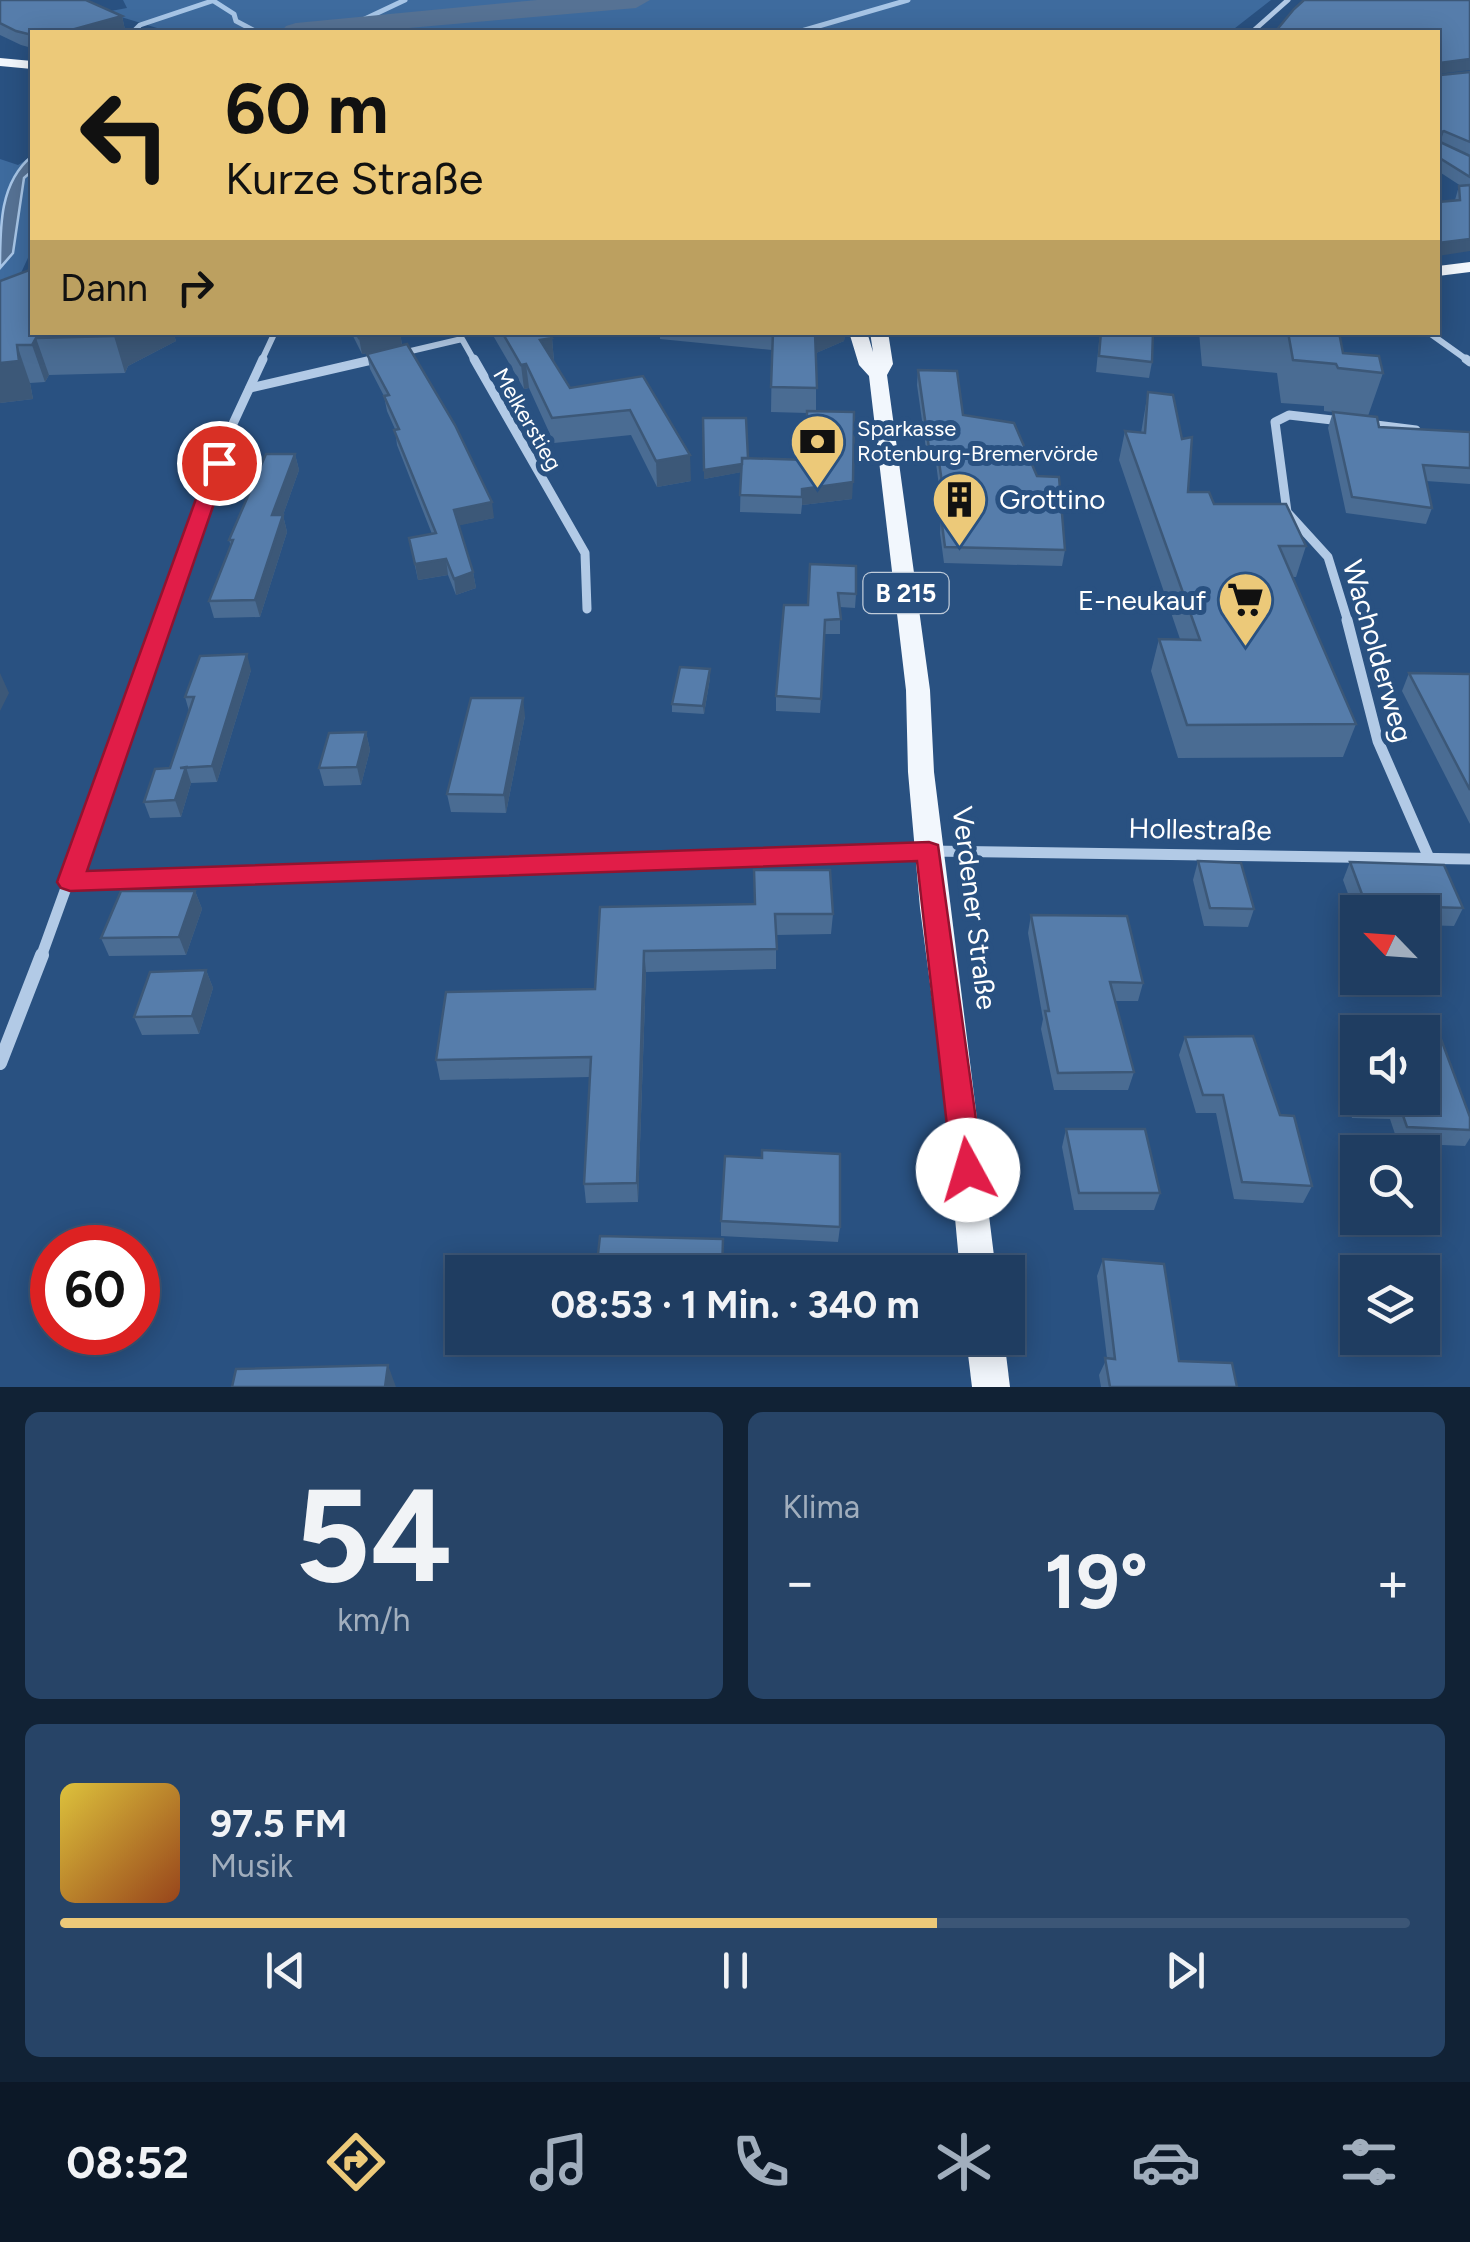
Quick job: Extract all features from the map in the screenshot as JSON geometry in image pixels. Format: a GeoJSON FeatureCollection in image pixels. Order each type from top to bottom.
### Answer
{"type":"FeatureCollection","features":[{"type":"Feature","properties":{"kind":"main road"},"geometry":{"type":"LineString","coordinates":[[0,62],[30,65]]}},
{"type":"Feature","properties":{"kind":"main road"},"geometry":{"type":"LineString","coordinates":[[1440,271],[1470,267]]}},
{"type":"Feature","properties":{"kind":"main road","name":"Verdener Straße"},"geometry":{"type":"LineString","coordinates":[[859,335],[868,366],[878,375]]}},
{"type":"Feature","properties":{"kind":"main road","name":"Verdener Straße"},"geometry":{"type":"LineString","coordinates":[[879,335],[884,364],[878,375],[918,690],[929,851],[976,1255]]}},
{"type":"Feature","properties":{"kind":"main road"},"geometry":{"type":"LineString","coordinates":[[987,1355],[991,1387]]}},
{"type":"Feature","properties":{"kind":"street"},"geometry":{"type":"LineString","coordinates":[[1254,30],[1288,0]]}},
{"type":"Feature","properties":{"kind":"street"},"geometry":{"type":"LineString","coordinates":[[0,1064],[70,882],[231,428],[273,335]]}},
{"type":"Feature","properties":{"kind":"street"},"geometry":{"type":"LineString","coordinates":[[1432,335],[1470,362]]}},
{"type":"Feature","properties":{"kind":"street","name":"Melkerstieg"},"geometry":{"type":"LineString","coordinates":[[250,388],[462,338],[585,553],[587,609]]}},
{"type":"Feature","properties":{"kind":"street","name":"Wacholderweg"},"geometry":{"type":"LineString","coordinates":[[1429,858],[1378,740],[1363,670],[1328,558],[1287,512],[1275,422],[1289,415],[1434,432]]}},
{"type":"Feature","properties":{"kind":"street","name":"Hollestraße"},"geometry":{"type":"LineString","coordinates":[[70,882],[929,851],[1470,859]]}},
{"type":"Feature","properties":{"kind":"shaded area"},"geometry":{"type":"Polygon","coordinates":[[[123,0],[1271,0],[1233,30],[164,30],[105,12],[127,8],[123,0]]]}},
{"type":"Feature","properties":{"kind":"shaded area"},"geometry":{"type":"Polygon","coordinates":[[[30,157],[30,253],[21,273],[0,285],[0,159],[18,165],[30,157]]]}},
{"type":"Feature","properties":{"kind":"shaded area"},"geometry":{"type":"Polygon","coordinates":[[[30,158],[13,253],[0,268],[4,206],[21,167],[30,158]]]}},
{"type":"Feature","properties":{"kind":"building"},"geometry":{"type":"Polygon","coordinates":[[[0,0],[86,0],[122,16],[71,30],[30,30],[30,34],[0,23],[0,0]]]}},
{"type":"Feature","properties":{"kind":"building"},"geometry":{"type":"Polygon","coordinates":[[[1304,0],[1470,0],[1470,59],[1440,63],[1440,30],[1277,30],[1304,0]]]}},
{"type":"Feature","properties":{"kind":"building"},"geometry":{"type":"Polygon","coordinates":[[[1470,72],[1470,142],[1440,132],[1440,74],[1470,72]]]}},
{"type":"Feature","properties":{"kind":"building"},"geometry":{"type":"Polygon","coordinates":[[[1440,142],[1470,156],[1470,177],[1440,158],[1440,142]]]}},
{"type":"Feature","properties":{"kind":"building"},"geometry":{"type":"Polygon","coordinates":[[[1470,185],[1470,239],[1440,243],[1440,202],[1460,200],[1459,186],[1470,185]]]}},
{"type":"Feature","properties":{"kind":"building"},"geometry":{"type":"Polygon","coordinates":[[[30,270],[30,335],[114,336],[36,338],[32,345],[17,345],[19,361],[0,363],[0,281],[30,270]]]}},
{"type":"Feature","properties":{"kind":"building"},"geometry":{"type":"Polygon","coordinates":[[[504,335],[550,335],[552,338],[540,340],[570,388],[643,376],[690,455],[656,461],[630,410],[552,418],[526,364],[521,365],[504,335]]]}},
{"type":"Feature","properties":{"kind":"building"},"geometry":{"type":"Polygon","coordinates":[[[773,335],[815,335],[817,388],[771,387],[773,335]]]}},
{"type":"Feature","properties":{"kind":"building"},"geometry":{"type":"Polygon","coordinates":[[[1101,335],[1153,335],[1152,362],[1099,356],[1101,335]]]}},
{"type":"Feature","properties":{"kind":"building"},"geometry":{"type":"Polygon","coordinates":[[[1289,335],[1340,335],[1343,353],[1379,356],[1383,373],[1338,368],[1336,364],[1293,360],[1289,335]]]}},
{"type":"Feature","properties":{"kind":"building"},"geometry":{"type":"Polygon","coordinates":[[[407,344],[455,425],[492,502],[454,510],[473,572],[454,579],[446,559],[415,564],[409,538],[436,533],[394,430],[399,429],[384,396],[389,395],[367,354],[407,344]]]}},
{"type":"Feature","properties":{"kind":"building"},"geometry":{"type":"Polygon","coordinates":[[[918,370],[957,371],[963,415],[1014,423],[1037,476],[1059,477],[1065,550],[945,547],[941,517],[947,517],[937,448],[929,448],[918,370]]]}},
{"type":"Feature","properties":{"kind":"building"},"geometry":{"type":"Polygon","coordinates":[[[1148,392],[1173,395],[1182,439],[1192,437],[1188,492],[1209,492],[1214,504],[1286,504],[1306,546],[1279,546],[1356,724],[1187,725],[1159,639],[1200,640],[1125,431],[1145,433],[1148,392]]]}},
{"type":"Feature","properties":{"kind":"building"},"geometry":{"type":"Polygon","coordinates":[[[807,411],[854,412],[853,482],[802,489],[802,497],[740,495],[742,458],[807,460],[807,411]]]}},
{"type":"Feature","properties":{"kind":"building"},"geometry":{"type":"Polygon","coordinates":[[[1333,412],[1377,417],[1379,427],[1470,432],[1470,468],[1423,465],[1432,508],[1352,497],[1333,412]]]}},
{"type":"Feature","properties":{"kind":"building"},"geometry":{"type":"Polygon","coordinates":[[[703,418],[746,418],[748,458],[742,458],[742,464],[704,470],[703,418]]]}},
{"type":"Feature","properties":{"kind":"building"},"geometry":{"type":"Polygon","coordinates":[[[266,454],[295,454],[272,515],[283,515],[255,600],[209,601],[233,540],[229,540],[266,454]]]}},
{"type":"Feature","properties":{"kind":"building"},"geometry":{"type":"Polygon","coordinates":[[[810,564],[856,566],[856,594],[838,593],[841,619],[825,620],[821,699],[776,696],[784,605],[808,605],[810,564]]]}},
{"type":"Feature","properties":{"kind":"building"},"geometry":{"type":"Polygon","coordinates":[[[247,654],[212,766],[186,768],[175,800],[144,802],[155,769],[170,768],[194,697],[185,697],[200,656],[247,654]]]}},
{"type":"Feature","properties":{"kind":"building"},"geometry":{"type":"Polygon","coordinates":[[[680,667],[710,669],[703,706],[672,704],[680,667]]]}},
{"type":"Feature","properties":{"kind":"building"},"geometry":{"type":"Polygon","coordinates":[[[1409,673],[1470,674],[1470,790],[1409,673]]]}},
{"type":"Feature","properties":{"kind":"building"},"geometry":{"type":"Polygon","coordinates":[[[471,698],[523,698],[504,795],[447,794],[471,698]]]}},
{"type":"Feature","properties":{"kind":"building"},"geometry":{"type":"Polygon","coordinates":[[[366,732],[357,767],[319,768],[329,733],[366,732]]]}},
{"type":"Feature","properties":{"kind":"building"},"geometry":{"type":"Polygon","coordinates":[[[1198,861],[1241,863],[1254,909],[1210,908],[1198,861]]]}},
{"type":"Feature","properties":{"kind":"building"},"geometry":{"type":"Polygon","coordinates":[[[1350,862],[1444,865],[1463,908],[1440,907],[1440,895],[1362,895],[1350,862]]]}},
{"type":"Feature","properties":{"kind":"building"},"geometry":{"type":"Polygon","coordinates":[[[754,870],[830,870],[833,914],[775,914],[777,949],[644,951],[637,1183],[584,1184],[591,1057],[436,1060],[446,992],[595,989],[600,907],[755,904],[754,870]]]}},
{"type":"Feature","properties":{"kind":"building"},"geometry":{"type":"Polygon","coordinates":[[[121,891],[195,891],[179,937],[101,938],[121,891]]]}},
{"type":"Feature","properties":{"kind":"building"},"geometry":{"type":"Polygon","coordinates":[[[1031,915],[1127,916],[1143,983],[1110,982],[1134,1072],[1058,1073],[1031,915]]]}},
{"type":"Feature","properties":{"kind":"building"},"geometry":{"type":"Polygon","coordinates":[[[206,970],[192,1016],[134,1017],[150,972],[206,970]]]}},
{"type":"Feature","properties":{"kind":"building"},"geometry":{"type":"Polygon","coordinates":[[[1253,1036],[1280,1115],[1294,1116],[1312,1186],[1242,1182],[1223,1095],[1203,1095],[1185,1037],[1253,1036]]]}},
{"type":"Feature","properties":{"kind":"building"},"geometry":{"type":"Polygon","coordinates":[[[1440,1036],[1470,1117],[1470,1130],[1407,1127],[1403,1115],[1440,1115],[1440,1036]]]}},
{"type":"Feature","properties":{"kind":"building"},"geometry":{"type":"Polygon","coordinates":[[[1066,1129],[1145,1129],[1160,1193],[1079,1193],[1066,1129]]]}},
{"type":"Feature","properties":{"kind":"building"},"geometry":{"type":"Polygon","coordinates":[[[762,1150],[840,1154],[840,1227],[721,1221],[725,1156],[762,1158],[762,1150]]]}},
{"type":"Feature","properties":{"kind":"building"},"geometry":{"type":"Polygon","coordinates":[[[600,1236],[723,1239],[723,1255],[598,1255],[600,1236]]]}},
{"type":"Feature","properties":{"kind":"building"},"geometry":{"type":"Polygon","coordinates":[[[1103,1259],[1164,1264],[1179,1361],[1232,1363],[1237,1387],[1110,1387],[1105,1358],[1115,1359],[1103,1259]]]}},
{"type":"Feature","properties":{"kind":"building"},"geometry":{"type":"Polygon","coordinates":[[[388,1365],[385,1387],[232,1387],[236,1369],[388,1365]]]}},
{"type":"Feature","properties":{"kind":"waterway"},"geometry":{"type":"LineString","coordinates":[[212,0],[253,30]]}},
{"type":"Feature","properties":{"kind":"waterway"},"geometry":{"type":"LineString","coordinates":[[352,25],[405,0]]}},
{"type":"Feature","properties":{"kind":"waterway"},"geometry":{"type":"LineString","coordinates":[[313,30],[636,0]]}},
{"type":"Feature","properties":{"kind":"waterway"},"geometry":{"type":"LineString","coordinates":[[805,30],[908,0]]}},
{"type":"Feature","properties":{"kind":"waterway"},"geometry":{"type":"LineString","coordinates":[[135,30],[212,1]]}},
{"type":"Feature","properties":{"kind":"place","name":"Sparkasse Rotenburg-Bremervörde"},"geometry":{"type":"Point","coordinates":[818,490]}},
{"type":"Feature","properties":{"kind":"place","name":"Grottino"},"geometry":{"type":"Point","coordinates":[960,548]}},
{"type":"Feature","properties":{"kind":"place","name":"E-neukauf"},"geometry":{"type":"Point","coordinates":[1245,649]}},
{"type":"Feature","properties":{"kind":"route"},"geometry":{"type":"LineString","coordinates":[[219,463],[70,882],[929,851],[968,1170]]}}]}
